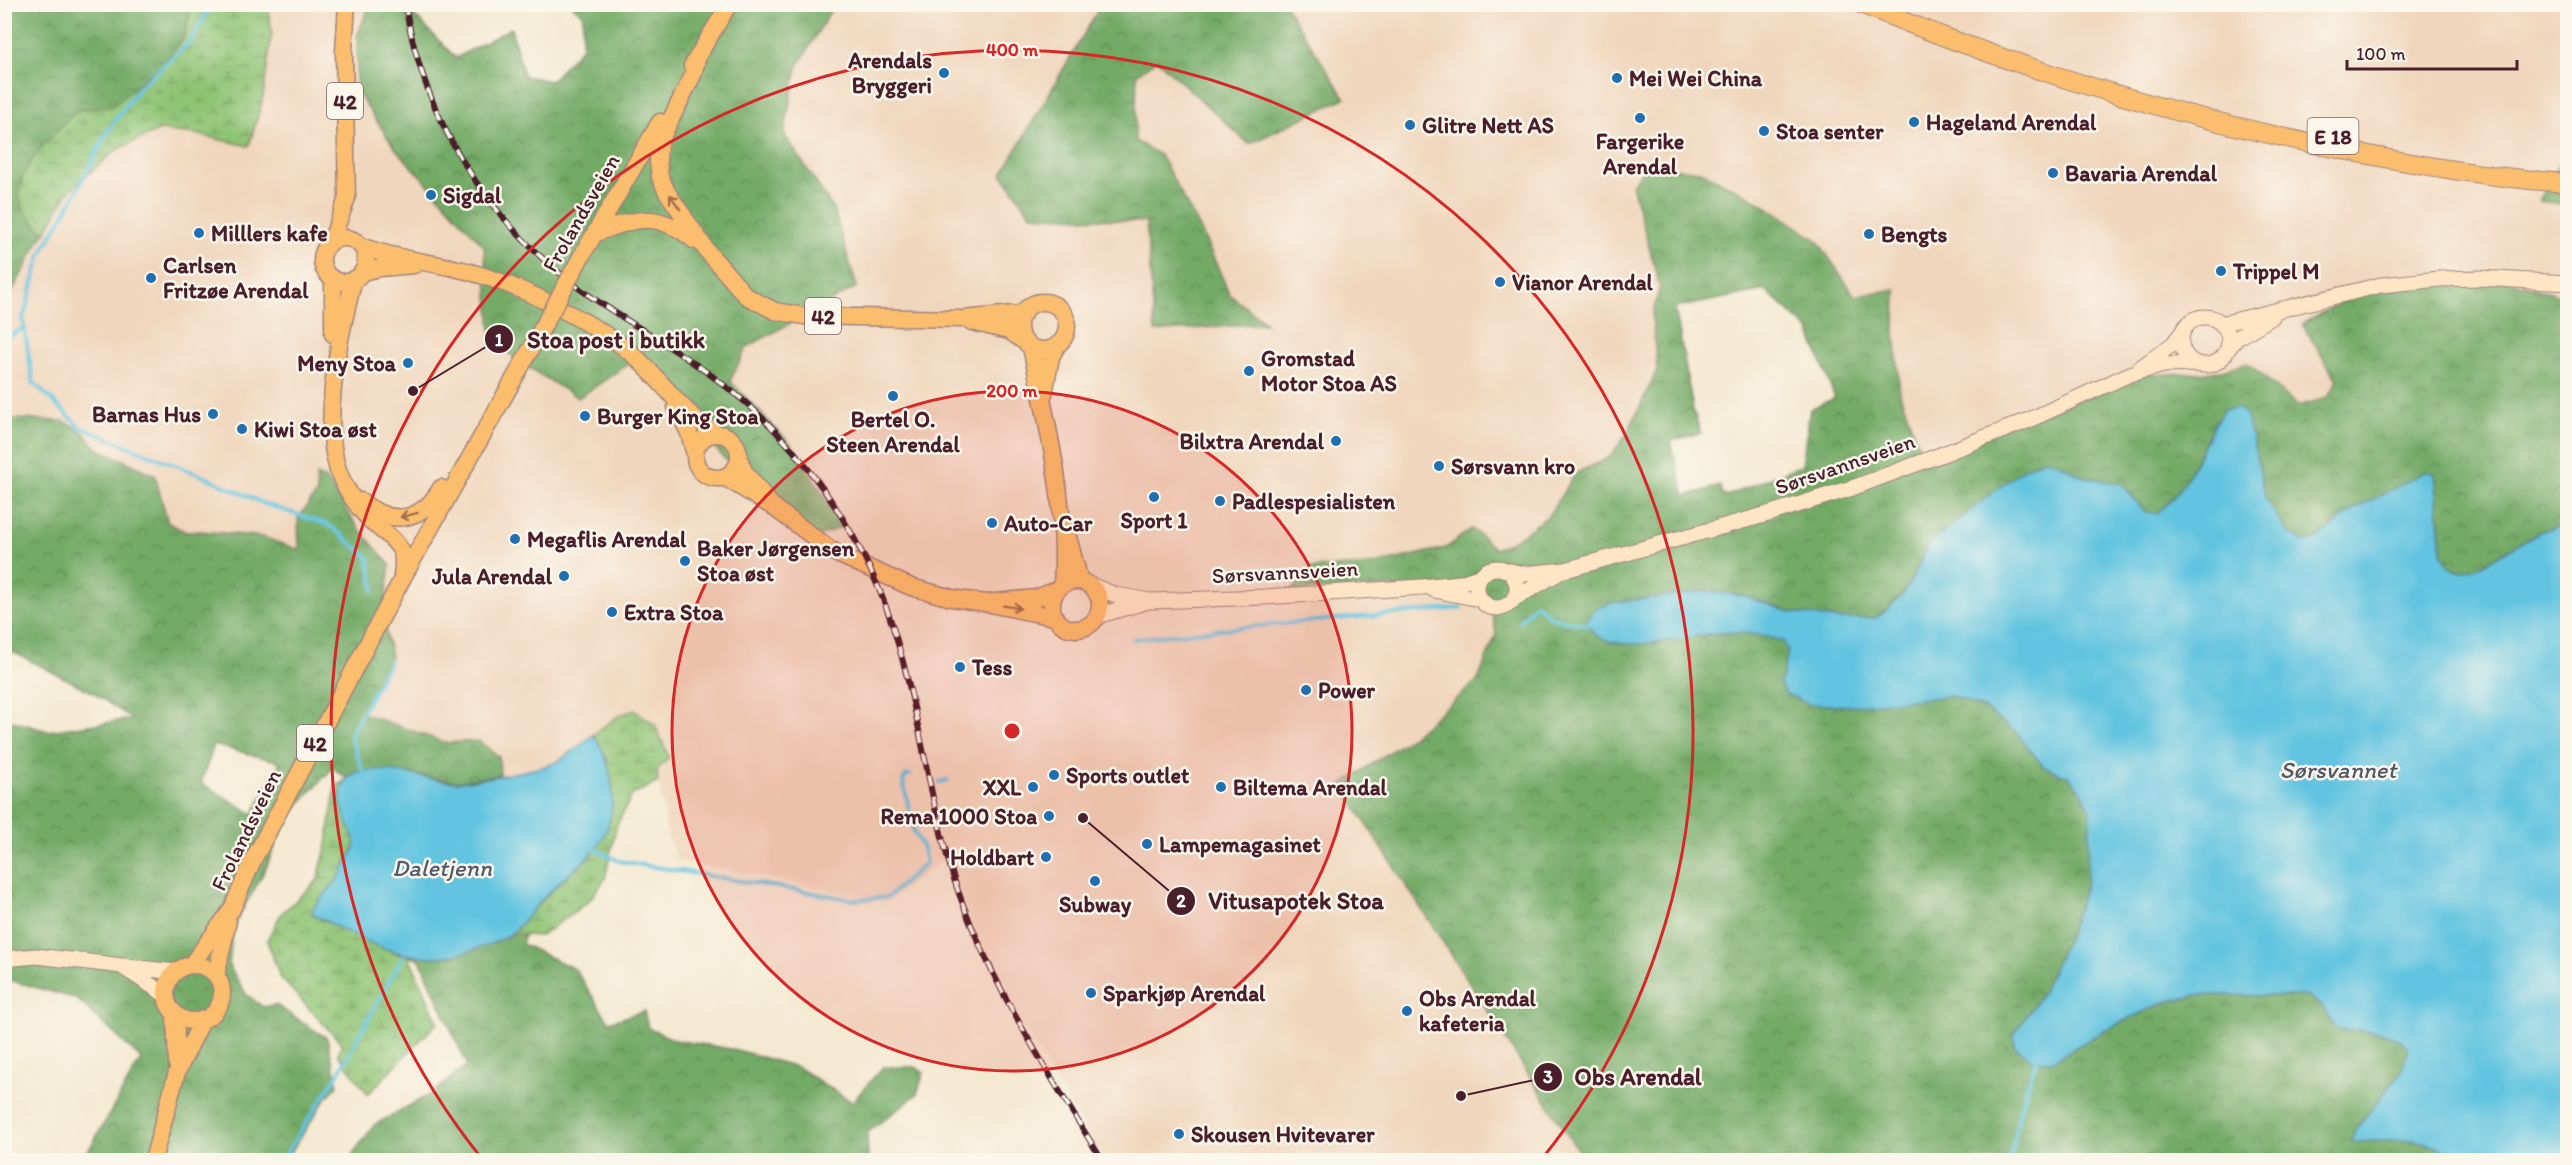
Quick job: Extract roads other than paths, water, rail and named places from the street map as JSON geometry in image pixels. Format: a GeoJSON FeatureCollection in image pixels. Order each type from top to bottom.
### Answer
{"type":"FeatureCollection","features":[{"type":"Feature","properties":{"kind":"highway","name":"E 18"},"geometry":{"type":"LineString","coordinates":[[1861,4],[1920,28],[2264,134],[2431,167],[2536,175],[2568,183]]}},
{"type":"Feature","properties":{"kind":"highway","name":"E 18"},"geometry":{"type":"LineString","coordinates":[[1891,4],[2108,86]]}},
{"type":"Feature","properties":{"kind":"highway","name":"E 18"},"geometry":{"type":"LineString","coordinates":[[2536,175],[2568,172]]}},
{"type":"Feature","properties":{"kind":"main road","name":"42"},"geometry":{"type":"LineString","coordinates":[[347,4],[344,51],[347,198],[366,259],[358,276]]}},
{"type":"Feature","properties":{"kind":"main road","name":"Frolandsveien"},"geometry":{"type":"LineString","coordinates":[[216,976],[232,909],[256,855],[402,579],[476,445],[594,234],[729,4]]}},
{"type":"Feature","properties":{"kind":"main road","name":"42"},"geometry":{"type":"LineString","coordinates":[[698,56],[693,75],[659,143],[660,177],[667,192],[707,251],[746,296],[781,312],[804,316],[963,319],[1024,312],[1038,303],[1054,305],[1060,310],[1067,325],[1064,338],[1051,357],[1043,398]]}},
{"type":"Feature","properties":{"kind":"main road","name":"42"},"geometry":{"type":"LineString","coordinates":[[333,279],[326,272],[322,258],[323,251],[331,242],[347,198]]}},
{"type":"Feature","properties":{"kind":"main road","name":"42"},"geometry":{"type":"LineString","coordinates":[[594,234],[636,219],[652,219],[678,227],[707,251]]}},
{"type":"Feature","properties":{"kind":"main road"},"geometry":{"type":"LineString","coordinates":[[331,242],[344,237],[363,246],[505,282],[543,298],[620,344],[637,358],[672,398],[701,425],[731,440],[744,471],[773,507]]}},
{"type":"Feature","properties":{"kind":"main road"},"geometry":{"type":"LineString","coordinates":[[333,279],[340,281],[380,268],[430,264]]}},
{"type":"Feature","properties":{"kind":"main road","name":"Frolandsveien"},"geometry":{"type":"LineString","coordinates":[[358,276],[344,317],[333,389],[331,415],[333,452],[349,491],[369,519],[399,547],[404,563],[402,579]]}},
{"type":"Feature","properties":{"kind":"main road","name":"Frolandsveien"},"geometry":{"type":"LineString","coordinates":[[333,279],[333,389]]}},
{"type":"Feature","properties":{"kind":"main road"},"geometry":{"type":"LineString","coordinates":[[2221,324],[2282,311],[2359,289],[2439,279],[2515,279],[2568,283]]}},
{"type":"Feature","properties":{"kind":"main road"},"geometry":{"type":"LineString","coordinates":[[2227,350],[2228,336],[2221,324],[2214,319],[2200,318],[2187,325],[2183,331],[2182,347],[2190,360],[2197,364],[2216,363],[2227,350],[2237,338],[2282,311]]}},
{"type":"Feature","properties":{"kind":"main road","name":"42"},"geometry":{"type":"LineString","coordinates":[[1024,312],[1019,327],[1028,344],[1043,398],[1063,522],[1085,583],[1098,596],[1100,603],[1097,616]]}},
{"type":"Feature","properties":{"kind":"main road","name":"42"},"geometry":{"type":"LineString","coordinates":[[963,319],[1009,331],[1028,344]]}},
{"type":"Feature","properties":{"kind":"main road","name":"Sørsvannsveien"},"geometry":{"type":"LineString","coordinates":[[2130,374],[2173,344],[2183,331]]}},
{"type":"Feature","properties":{"kind":"main road"},"geometry":{"type":"LineString","coordinates":[[1028,344],[1045,350],[1058,344]]}},
{"type":"Feature","properties":{"kind":"main road","name":"Sørsvannsveien"},"geometry":{"type":"LineString","coordinates":[[1506,570],[1524,574],[1565,570],[1768,514],[1852,488],[2029,420],[2130,374],[2164,364],[2197,364]]}},
{"type":"Feature","properties":{"kind":"main road"},"geometry":{"type":"LineString","coordinates":[[672,398],[689,433],[696,464],[704,474],[716,478],[724,477],[734,470],[739,458]]}},
{"type":"Feature","properties":{"kind":"main road"},"geometry":{"type":"LineString","coordinates":[[694,455],[696,448],[705,438],[718,434]]}},
{"type":"Feature","properties":{"kind":"main road","name":"Frolandsveien"},"geometry":{"type":"LineString","coordinates":[[349,491],[374,512],[394,518],[418,513],[433,502],[462,454],[476,445]]}},
{"type":"Feature","properties":{"kind":"main road"},"geometry":{"type":"LineString","coordinates":[[724,477],[773,507],[837,554],[911,587],[952,598],[1054,616],[1063,625],[1076,629],[1090,624],[1097,616]]}},
{"type":"Feature","properties":{"kind":"main road","name":"42"},"geometry":{"type":"LineString","coordinates":[[1054,616],[1051,603],[1059,587],[1063,522]]}},
{"type":"Feature","properties":{"kind":"main road"},"geometry":{"type":"LineString","coordinates":[[1494,568],[1506,570],[1515,579],[1517,591],[1515,598],[1509,605],[1498,609],[1486,606],[1479,598],[1476,587],[1481,576],[1494,568]]}},
{"type":"Feature","properties":{"kind":"main road","name":"Sørsvannsveien"},"geometry":{"type":"LineString","coordinates":[[1515,598],[1565,570]]}},
{"type":"Feature","properties":{"kind":"main road","name":"Sørsvannsveien"},"geometry":{"type":"LineString","coordinates":[[1085,583],[1116,595],[1150,601],[1264,597],[1423,587],[1460,583],[1481,576]]}},
{"type":"Feature","properties":{"kind":"main road"},"geometry":{"type":"LineString","coordinates":[[985,603],[1036,598],[1059,587],[1085,583]]}},
{"type":"Feature","properties":{"kind":"main road","name":"Sørsvannsveien"},"geometry":{"type":"LineString","coordinates":[[1423,587],[1479,598]]}},
{"type":"Feature","properties":{"kind":"main road","name":"Sørsvannsveien"},"geometry":{"type":"LineString","coordinates":[[1097,616],[1150,601]]}},
{"type":"Feature","properties":{"kind":"main road","name":"Frolandsveien"},"geometry":{"type":"LineString","coordinates":[[191,964],[201,954],[232,909]]}},
{"type":"Feature","properties":{"kind":"main road"},"geometry":{"type":"LineString","coordinates":[[4,959],[36,956],[89,961],[124,968],[175,972],[167,986],[166,995],[124,968]]}},
{"type":"Feature","properties":{"kind":"main road","name":"42"},"geometry":{"type":"LineString","coordinates":[[175,972],[191,964]]}},
{"type":"Feature","properties":{"kind":"main road"},"geometry":{"type":"LineString","coordinates":[[191,964],[201,965],[216,976]]}},
{"type":"Feature","properties":{"kind":"main road","name":"42"},"geometry":{"type":"LineString","coordinates":[[153,1161],[177,1072],[203,1019],[212,1014],[220,1003],[222,989],[216,976]]}},
{"type":"Feature","properties":{"kind":"main road","name":"42"},"geometry":{"type":"LineString","coordinates":[[166,995],[170,1008],[175,1014],[177,1072]]}},
{"type":"Feature","properties":{"kind":"main road"},"geometry":{"type":"LineString","coordinates":[[175,1014],[188,1020],[203,1019]]}},
{"type":"Feature","properties":{"kind":"water","name":"Sørsvannet"},"geometry":{"type":"Polygon","coordinates":[[[2239,408],[2247,417],[2266,499],[2287,532],[2303,542],[2316,540],[2351,511],[2427,471],[2435,474],[2442,551],[2449,567],[2460,572],[2482,565],[2539,532],[2567,523],[2567,1160],[2469,1160],[2429,1144],[2411,1140],[2352,1142],[2354,1132],[2402,1070],[2408,1048],[2394,1037],[2385,1034],[2337,1029],[2321,1005],[2306,996],[2197,995],[2165,1002],[2109,1028],[2052,1061],[2033,1060],[2016,1047],[2013,1036],[2042,993],[2070,932],[2086,884],[2091,810],[2080,789],[2068,776],[2044,767],[2016,732],[1983,708],[1952,696],[1849,706],[1809,704],[1786,694],[1780,684],[1788,652],[1784,642],[1759,635],[1723,632],[1664,642],[1624,644],[1607,641],[1594,633],[1587,620],[1595,609],[1611,603],[1707,591],[1744,596],[1790,612],[1835,619],[1875,618],[1885,612],[1905,592],[1929,544],[2020,471],[2043,459],[2056,461],[2081,476],[2122,484],[2145,512],[2157,513],[2179,491],[2224,409],[2239,408]]]}},
{"type":"Feature","properties":{"kind":"water","name":"Daletjenn"},"geometry":{"type":"Polygon","coordinates":[[[593,735],[601,747],[611,777],[611,809],[602,839],[594,851],[507,936],[457,954],[422,957],[373,944],[312,914],[314,907],[337,880],[356,845],[341,804],[342,787],[346,780],[355,773],[383,770],[446,781],[478,779],[549,765],[566,756],[593,735]]]}},
{"type":"Feature","properties":{"kind":"waterway"},"geometry":{"type":"LineString","coordinates":[[212,4],[191,41],[139,87],[106,134],[41,254],[23,319],[33,382],[80,427],[203,476],[265,504],[329,525],[368,557],[374,590]]}},
{"type":"Feature","properties":{"kind":"waterway"},"geometry":{"type":"LineString","coordinates":[[4,339],[24,328]]}},
{"type":"Feature","properties":{"kind":"waterway"},"geometry":{"type":"LineString","coordinates":[[1520,621],[1536,604],[1552,618],[1588,625]]}},
{"type":"Feature","properties":{"kind":"waterway"},"geometry":{"type":"LineString","coordinates":[[1133,639],[1461,608]]}},
{"type":"Feature","properties":{"kind":"waterway"},"geometry":{"type":"LineString","coordinates":[[363,771],[350,735],[390,661]]}},
{"type":"Feature","properties":{"kind":"waterway"},"geometry":{"type":"LineString","coordinates":[[595,849],[619,861],[856,900],[888,897],[926,863],[923,848],[914,832],[903,781],[906,775],[910,775]]}},
{"type":"Feature","properties":{"kind":"waterway"},"geometry":{"type":"LineString","coordinates":[[940,782],[948,780]]}},
{"type":"Feature","properties":{"kind":"waterway"},"geometry":{"type":"LineString","coordinates":[[282,1160],[335,1079],[403,956]]}},
{"type":"Feature","properties":{"kind":"waterway"},"geometry":{"type":"LineString","coordinates":[[2010,1160],[2021,1105],[2036,1061]]}},
{"type":"Feature","properties":{"kind":"railway"},"geometry":{"type":"LineString","coordinates":[[405,4],[414,46],[427,87],[444,127],[464,164],[488,199],[546,262],[580,289],[703,370],[750,406],[778,433],[803,463],[849,528],[877,585],[892,624],[913,702],[945,847],[967,914],[982,951],[1019,1022],[1102,1160]]}},
{"type":"Feature","properties":{"kind":"place","name":"Arendals Bryggeri"},"geometry":{"type":"Point","coordinates":[944,73]}},
{"type":"Feature","properties":{"kind":"place","name":"Mei Wei China"},"geometry":{"type":"Point","coordinates":[1617,78]}},
{"type":"Feature","properties":{"kind":"place","name":"Fargerike Arendal"},"geometry":{"type":"Point","coordinates":[1640,118]}},
{"type":"Feature","properties":{"kind":"place","name":"Hageland Arendal"},"geometry":{"type":"Point","coordinates":[1914,122]}},
{"type":"Feature","properties":{"kind":"place","name":"Glitre Nett AS"},"geometry":{"type":"Point","coordinates":[1410,125]}},
{"type":"Feature","properties":{"kind":"place","name":"Stoa senter"},"geometry":{"type":"Point","coordinates":[1764,131]}},
{"type":"Feature","properties":{"kind":"place","name":"Bavaria Arendal"},"geometry":{"type":"Point","coordinates":[2053,173]}},
{"type":"Feature","properties":{"kind":"place","name":"Sigdal"},"geometry":{"type":"Point","coordinates":[431,195]}},
{"type":"Feature","properties":{"kind":"place","name":"Milllers kafe"},"geometry":{"type":"Point","coordinates":[199,233]}},
{"type":"Feature","properties":{"kind":"place","name":"Bengts"},"geometry":{"type":"Point","coordinates":[1869,234]}},
{"type":"Feature","properties":{"kind":"place","name":"Trippel M"},"geometry":{"type":"Point","coordinates":[2221,271]}},
{"type":"Feature","properties":{"kind":"place","name":"Carlsen Fritzøe Arendal"},"geometry":{"type":"Point","coordinates":[151,278]}},
{"type":"Feature","properties":{"kind":"place","name":"Vianor Arendal"},"geometry":{"type":"Point","coordinates":[1500,282]}},
{"type":"Feature","properties":{"kind":"place","name":"Meny Stoa"},"geometry":{"type":"Point","coordinates":[408,363]}},
{"type":"Feature","properties":{"kind":"place","name":"Gromstad Motor Stoa AS"},"geometry":{"type":"Point","coordinates":[1249,371]}},
{"type":"Feature","properties":{"kind":"place","name":"Stoa post i butikk"},"geometry":{"type":"Point","coordinates":[413,391]}},
{"type":"Feature","properties":{"kind":"place","name":"Bertel O. Steen Arendal"},"geometry":{"type":"Point","coordinates":[893,396]}},
{"type":"Feature","properties":{"kind":"place","name":"Barnas Hus"},"geometry":{"type":"Point","coordinates":[213,414]}},
{"type":"Feature","properties":{"kind":"place","name":"Burger King Stoa"},"geometry":{"type":"Point","coordinates":[585,416]}},
{"type":"Feature","properties":{"kind":"place","name":"Kiwi Stoa øst"},"geometry":{"type":"Point","coordinates":[242,429]}},
{"type":"Feature","properties":{"kind":"place","name":"Bilxtra Arendal"},"geometry":{"type":"Point","coordinates":[1336,441]}},
{"type":"Feature","properties":{"kind":"place","name":"Sørsvann kro"},"geometry":{"type":"Point","coordinates":[1439,466]}},
{"type":"Feature","properties":{"kind":"place","name":"Sport 1"},"geometry":{"type":"Point","coordinates":[1154,497]}},
{"type":"Feature","properties":{"kind":"place","name":"Padlespesialisten"},"geometry":{"type":"Point","coordinates":[1220,501]}},
{"type":"Feature","properties":{"kind":"place","name":"Auto-Car"},"geometry":{"type":"Point","coordinates":[992,523]}},
{"type":"Feature","properties":{"kind":"place","name":"Megaflis Arendal"},"geometry":{"type":"Point","coordinates":[515,539]}},
{"type":"Feature","properties":{"kind":"place","name":"Baker Jørgensen Stoa øst"},"geometry":{"type":"Point","coordinates":[685,561]}},
{"type":"Feature","properties":{"kind":"place","name":"Jula Arendal"},"geometry":{"type":"Point","coordinates":[564,576]}},
{"type":"Feature","properties":{"kind":"place","name":"Extra Stoa"},"geometry":{"type":"Point","coordinates":[612,612]}},
{"type":"Feature","properties":{"kind":"place","name":"Tess"},"geometry":{"type":"Point","coordinates":[960,667]}},
{"type":"Feature","properties":{"kind":"place","name":"Power"},"geometry":{"type":"Point","coordinates":[1306,690]}},
{"type":"Feature","properties":{"kind":"place","name":"Sports outlet"},"geometry":{"type":"Point","coordinates":[1054,775]}},
{"type":"Feature","properties":{"kind":"place","name":"XXL"},"geometry":{"type":"Point","coordinates":[1033,787]}},
{"type":"Feature","properties":{"kind":"place","name":"Biltema Arendal"},"geometry":{"type":"Point","coordinates":[1221,787]}},
{"type":"Feature","properties":{"kind":"place","name":"Rema 1000 Stoa"},"geometry":{"type":"Point","coordinates":[1049,816]}},
{"type":"Feature","properties":{"kind":"place","name":"Vitusapotek Stoa"},"geometry":{"type":"Point","coordinates":[1083,818]}},
{"type":"Feature","properties":{"kind":"place","name":"Lampemagasinet"},"geometry":{"type":"Point","coordinates":[1147,844]}},
{"type":"Feature","properties":{"kind":"place","name":"Holdbart"},"geometry":{"type":"Point","coordinates":[1046,857]}},
{"type":"Feature","properties":{"kind":"place","name":"Subway"},"geometry":{"type":"Point","coordinates":[1095,881]}},
{"type":"Feature","properties":{"kind":"place","name":"Sparkjøp Arendal"},"geometry":{"type":"Point","coordinates":[1091,993]}},
{"type":"Feature","properties":{"kind":"place","name":"Obs Arendal kafeteria"},"geometry":{"type":"Point","coordinates":[1407,1011]}},
{"type":"Feature","properties":{"kind":"place","name":"Obs Arendal"},"geometry":{"type":"Point","coordinates":[1461,1096]}},
{"type":"Feature","properties":{"kind":"place","name":"Skousen Hvitevarer"},"geometry":{"type":"Point","coordinates":[1179,1134]}}]}
